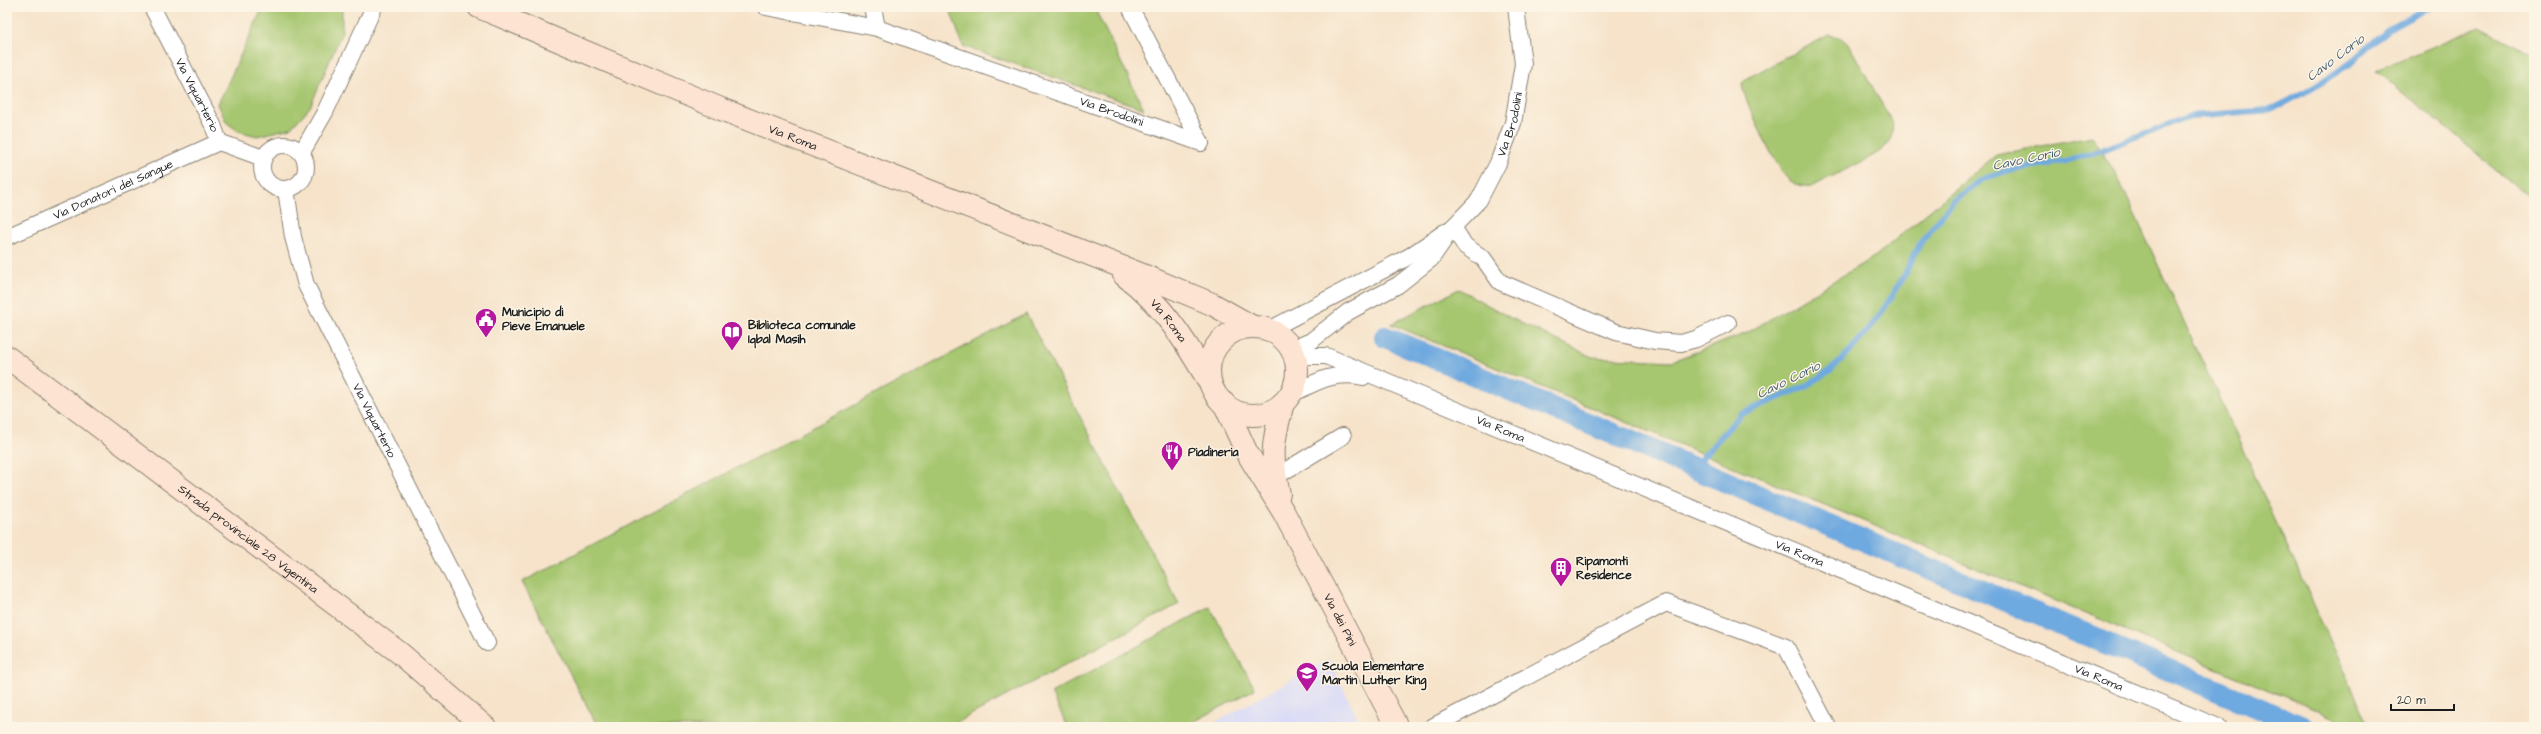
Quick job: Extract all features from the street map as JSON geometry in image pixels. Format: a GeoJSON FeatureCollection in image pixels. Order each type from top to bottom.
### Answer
{"type":"FeatureCollection","features":[{"type":"Feature","properties":{"kind":"street","name":"Via Viquarterio"},"geometry":{"type":"LineString","coordinates":[[152,7],[213,125],[219,142],[263,158]]}},
{"type":"Feature","properties":{"kind":"street"},"geometry":{"type":"LineString","coordinates":[[302,152],[328,106],[374,7]]}},
{"type":"Feature","properties":{"kind":"street","name":"Via Roma"},"geometry":{"type":"LineString","coordinates":[[479,7],[721,109],[1212,304],[1261,328]]}},
{"type":"Feature","properties":{"kind":"street"},"geometry":{"type":"LineString","coordinates":[[766,7],[877,28],[873,7]]}},
{"type":"Feature","properties":{"kind":"street","name":"Via Brodolini"},"geometry":{"type":"LineString","coordinates":[[877,28],[1201,143],[1130,7]]}},
{"type":"Feature","properties":{"kind":"street","name":"Via Brodolini"},"geometry":{"type":"LineString","coordinates":[[1293,352],[1311,341],[1348,312],[1398,285],[1431,259],[1453,227],[1479,200],[1498,163],[1513,122],[1523,64],[1516,7]]}},
{"type":"Feature","properties":{"kind":"street","name":"Via Donatori del Sangue"},"geometry":{"type":"LineString","coordinates":[[7,237],[219,142]]}},
{"type":"Feature","properties":{"kind":"street"},"geometry":{"type":"LineString","coordinates":[[281,144],[296,147],[302,152],[306,165],[303,178],[293,187],[286,189],[272,185],[266,180],[262,165],[263,158],[268,151],[281,144]]}},
{"type":"Feature","properties":{"kind":"street","name":"Via Viquarterio"},"geometry":{"type":"LineString","coordinates":[[286,189],[293,236],[306,285],[487,642]]}},
{"type":"Feature","properties":{"kind":"street"},"geometry":{"type":"LineString","coordinates":[[1453,227],[1465,246],[1483,258],[1500,282],[1616,332],[1655,341],[1681,343],[1696,339],[1728,323]]}},
{"type":"Feature","properties":{"kind":"street","name":"Via Brodolini"},"geometry":{"type":"LineString","coordinates":[[1261,328],[1410,256],[1453,227]]}},
{"type":"Feature","properties":{"kind":"street","name":"Via Roma"},"geometry":{"type":"LineString","coordinates":[[1109,264],[1145,290],[1185,339],[1219,397]]}},
{"type":"Feature","properties":{"kind":"street"},"geometry":{"type":"LineString","coordinates":[[1261,328],[1282,337],[1293,352],[1297,369],[1296,383],[1286,399],[1272,410],[1260,414],[1247,414],[1234,410],[1219,397],[1209,373],[1212,356],[1221,341],[1235,330],[1261,328]]}},
{"type":"Feature","properties":{"kind":"street","name":"Via Roma"},"geometry":{"type":"LineString","coordinates":[[1293,352],[1326,356],[1380,380],[2218,727]]}},
{"type":"Feature","properties":{"kind":"street","name":"Strada provinciale 28 Vigentina"},"geometry":{"type":"LineString","coordinates":[[7,357],[401,654],[485,727]]}},
{"type":"Feature","properties":{"kind":"street","name":"Via Roma"},"geometry":{"type":"LineString","coordinates":[[1286,399],[1324,377],[1348,374],[1380,380]]}},
{"type":"Feature","properties":{"kind":"street","name":"Via dei Pini"},"geometry":{"type":"LineString","coordinates":[[1219,397],[1246,451],[1284,513],[1397,727]]}},
{"type":"Feature","properties":{"kind":"street","name":"Via dei Pini"},"geometry":{"type":"LineString","coordinates":[[1284,513],[1273,469],[1273,440],[1286,399]]}},
{"type":"Feature","properties":{"kind":"street"},"geometry":{"type":"LineString","coordinates":[[1275,477],[1343,436]]}},
{"type":"Feature","properties":{"kind":"street"},"geometry":{"type":"LineString","coordinates":[[1432,727],[1666,603],[1786,647],[1828,727]]}},
{"type":"Feature","properties":{"kind":"shaded area","name":"Scuola Elementare Martin Luther King"},"geometry":{"type":"Polygon","coordinates":[[[1329,659],[1362,727],[1207,727],[1329,659]]]}},
{"type":"Feature","properties":{"kind":"green space"},"geometry":{"type":"Polygon","coordinates":[[[263,7],[342,7],[342,32],[310,107],[291,128],[257,136],[238,131],[226,122],[218,104],[263,7]]]}},
{"type":"Feature","properties":{"kind":"green space"},"geometry":{"type":"Polygon","coordinates":[[[949,7],[1094,7],[1144,109],[963,46],[949,7]]]}},
{"type":"Feature","properties":{"kind":"green space"},"geometry":{"type":"Polygon","coordinates":[[[2479,27],[2534,55],[2534,201],[2376,70],[2479,27]]]}},
{"type":"Feature","properties":{"kind":"green space"},"geometry":{"type":"Polygon","coordinates":[[[1829,35],[1840,37],[1849,45],[1892,122],[1892,133],[1884,148],[1871,157],[1813,186],[1802,186],[1787,178],[1782,172],[1753,116],[1743,90],[1742,83],[1751,76],[1829,35]]]}},
{"type":"Feature","properties":{"kind":"green space"},"geometry":{"type":"Polygon","coordinates":[[[2092,136],[2120,182],[2370,727],[2357,727],[1391,324],[1459,289],[1509,317],[1592,357],[1672,361],[1747,333],[1877,255],[1996,155],[2092,136]]]}},
{"type":"Feature","properties":{"kind":"green space"},"geometry":{"type":"Polygon","coordinates":[[[1026,314],[1179,604],[948,727],[598,727],[522,582],[1026,314]]]}},
{"type":"Feature","properties":{"kind":"green space"},"geometry":{"type":"Polygon","coordinates":[[[1210,607],[1255,689],[1184,727],[1068,727],[1051,693],[1210,607]]]}},
{"type":"Feature","properties":{"kind":"waterway","name":"Cavo Corio"},"geometry":{"type":"LineString","coordinates":[[1693,468],[1741,414],[1806,386],[1831,370],[1851,350],[1878,318],[1900,283],[1921,242],[1954,200],[1981,180],[2005,171],[2066,161],[2099,151],[2190,116],[2271,110],[2313,88],[2352,62],[2387,30],[2430,7]]}},
{"type":"Feature","properties":{"kind":"waterway"},"geometry":{"type":"LineString","coordinates":[[1385,337],[2303,727]]}},
{"type":"Feature","properties":{"kind":"place","name":"Municipio di Pieve Emanuele"},"geometry":{"type":"Point","coordinates":[486,338]}},
{"type":"Feature","properties":{"kind":"place","name":"Biblioteca comunale Iqbal Masih"},"geometry":{"type":"Point","coordinates":[732,352]}},
{"type":"Feature","properties":{"kind":"place","name":"Piadineria"},"geometry":{"type":"Point","coordinates":[1172,472]}},
{"type":"Feature","properties":{"kind":"place","name":"Ripamonti Residence"},"geometry":{"type":"Point","coordinates":[1561,588]}},
{"type":"Feature","properties":{"kind":"place","name":"Scuola Elementare Martin Luther King"},"geometry":{"type":"Point","coordinates":[1307,692]}}]}
